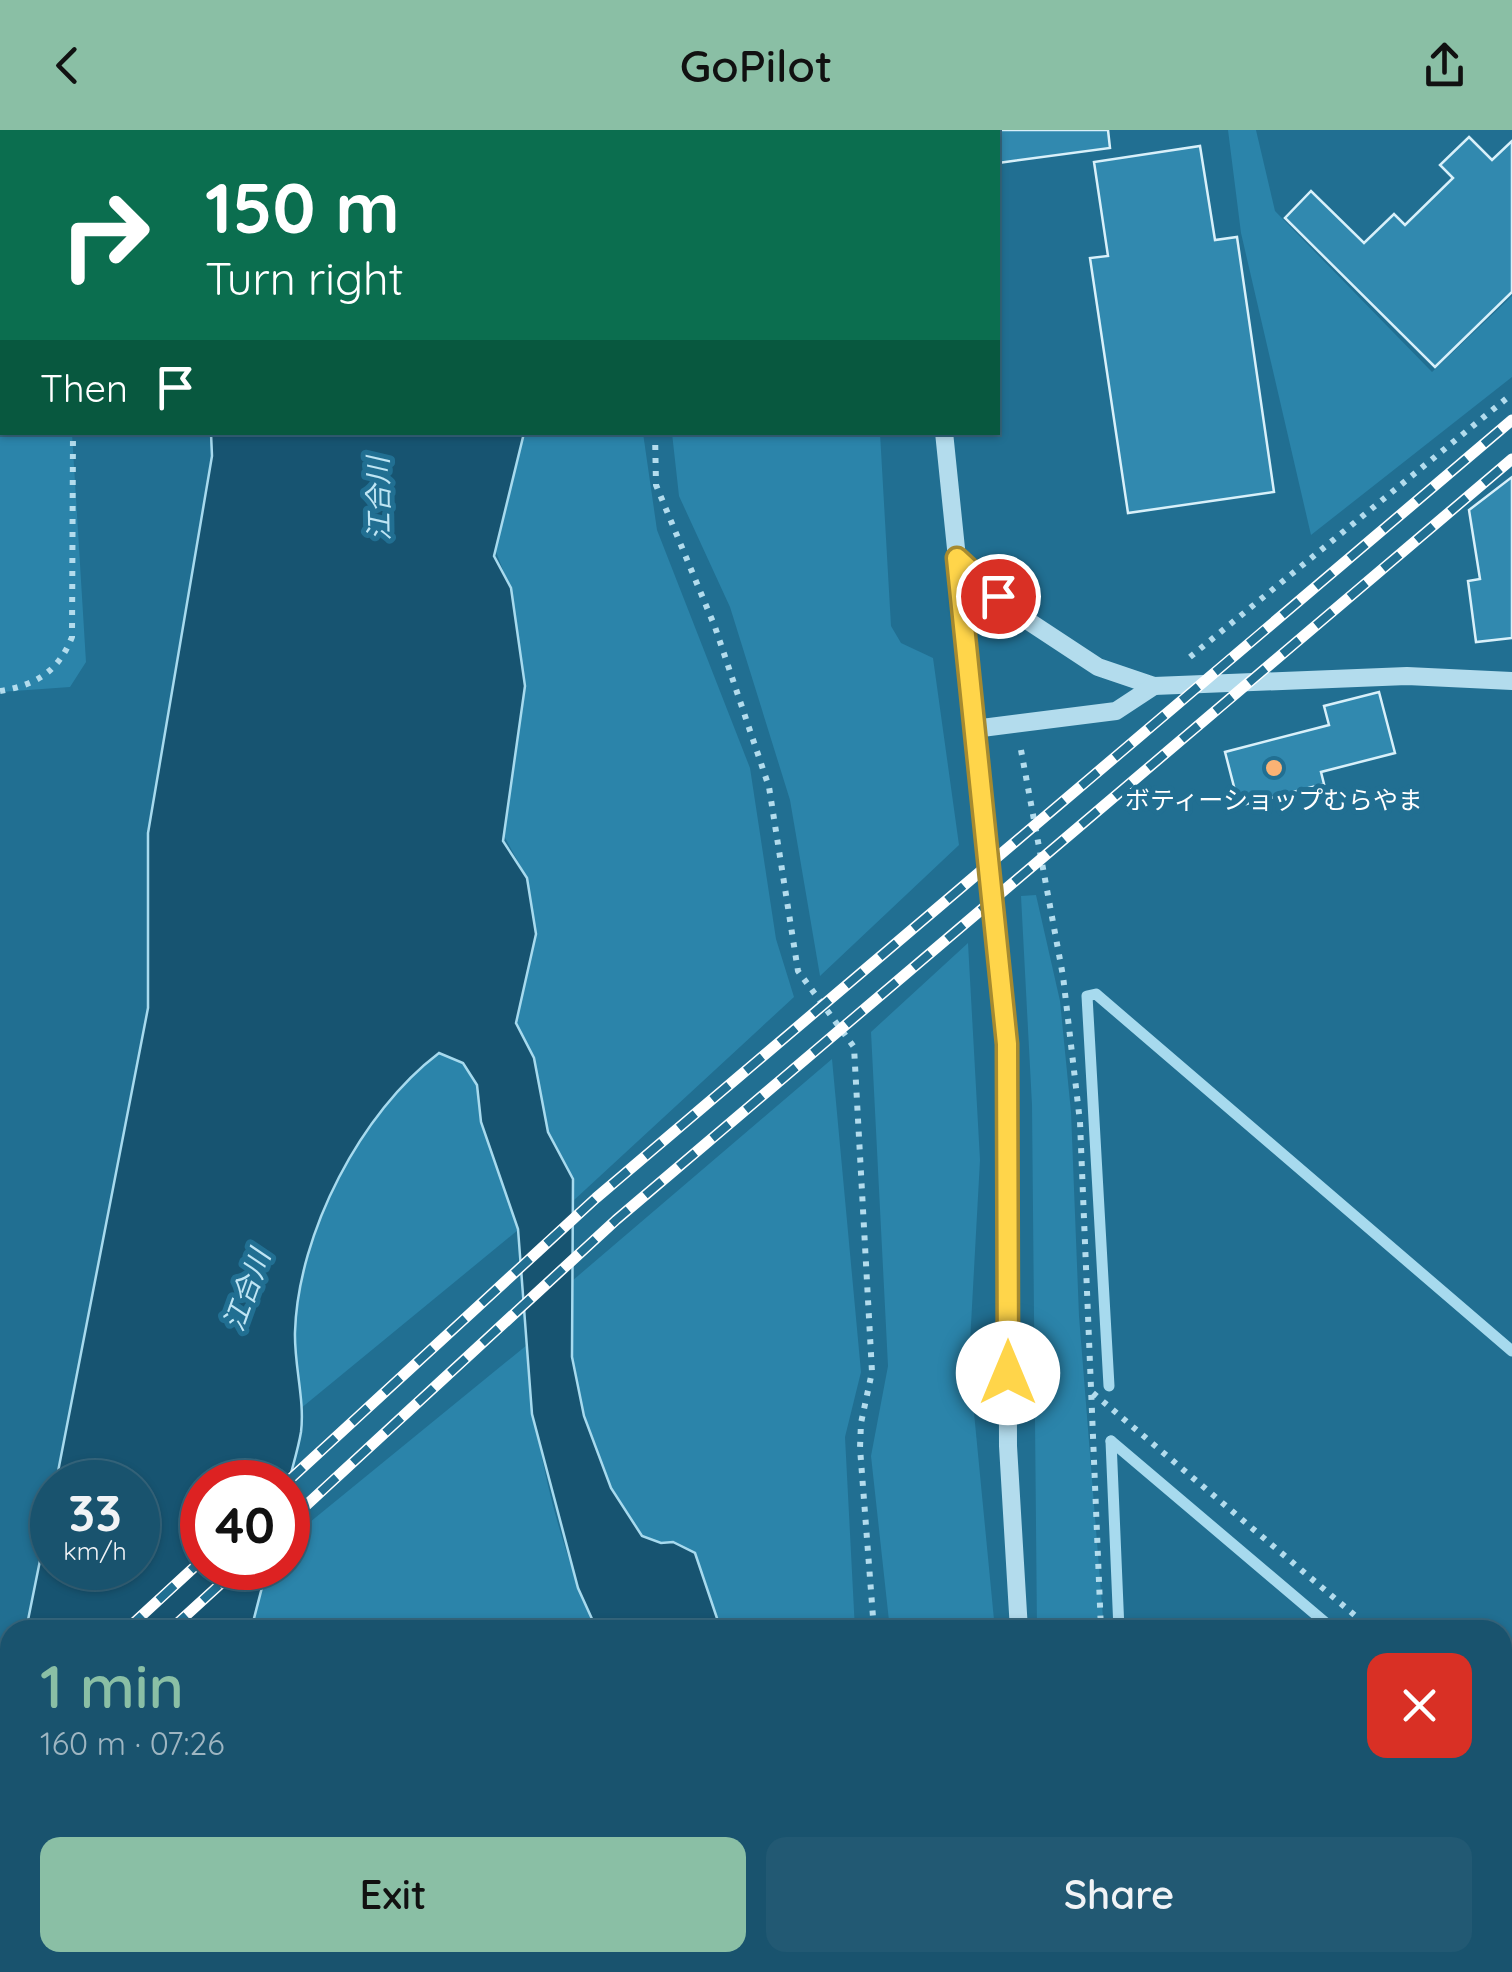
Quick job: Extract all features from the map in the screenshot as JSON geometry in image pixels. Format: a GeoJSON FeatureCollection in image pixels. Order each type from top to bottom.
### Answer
{"type":"FeatureCollection","features":[{"type":"Feature","properties":{"kind":"street"},"geometry":{"type":"LineString","coordinates":[[944,435],[1007,1044],[1008,1446],[1018,1620]]}},
{"type":"Feature","properties":{"kind":"street"},"geometry":{"type":"LineString","coordinates":[[957,558],[1019,615],[1098,667],[1154,686],[1408,676],[1512,681]]}},
{"type":"Feature","properties":{"kind":"street"},"geometry":{"type":"LineString","coordinates":[[974,729],[1116,711],[1154,686]]}},
{"type":"Feature","properties":{"kind":"path"},"geometry":{"type":"LineString","coordinates":[[1154,686],[1512,394]]}},
{"type":"Feature","properties":{"kind":"path"},"geometry":{"type":"LineString","coordinates":[[0,692],[44,678],[63,660],[72,638],[72,435]]}},
{"type":"Feature","properties":{"kind":"path"},"geometry":{"type":"LineString","coordinates":[[655,435],[656,485],[715,628],[769,786],[798,971],[854,1047],[872,1372],[860,1448],[873,1620]]}},
{"type":"Feature","properties":{"kind":"path"},"geometry":{"type":"LineString","coordinates":[[1016,724],[1063,976],[1078,1104],[1102,1620]]}},
{"type":"Feature","properties":{"kind":"path"},"geometry":{"type":"LineString","coordinates":[[1092,1392],[1360,1620]]}},
{"type":"Feature","properties":{"kind":"shaded area"},"geometry":{"type":"Polygon","coordinates":[[[1228,130],[1256,130],[1275,211],[1432,372],[1512,296],[1512,377],[1311,535],[1241,233],[1228,130]]]}},
{"type":"Feature","properties":{"kind":"shaded area"},"geometry":{"type":"Polygon","coordinates":[[[0,435],[72,435],[86,662],[70,687],[0,692],[0,435]]]}},
{"type":"Feature","properties":{"kind":"shaded area"},"geometry":{"type":"Polygon","coordinates":[[[524,435],[643,435],[657,530],[750,768],[776,939],[794,997],[573,1201],[573,1179],[548,1132],[534,1058],[516,1023],[527,878],[503,834],[525,686],[508,583],[495,549],[524,435]]]}},
{"type":"Feature","properties":{"kind":"shaded area"},"geometry":{"type":"Polygon","coordinates":[[[672,435],[880,435],[891,626],[901,643],[933,658],[959,845],[820,976],[790,800],[730,607],[679,496],[672,435]]]}},
{"type":"Feature","properties":{"kind":"shaded area"},"geometry":{"type":"Polygon","coordinates":[[[1036,895],[1060,1001],[1071,1112],[1079,1316],[1103,1620],[1037,1620],[1032,1105],[1021,896],[1036,895]]]}},
{"type":"Feature","properties":{"kind":"shaded area"},"geometry":{"type":"Polygon","coordinates":[[[968,943],[980,1160],[969,1361],[994,1620],[889,1620],[871,1456],[888,1366],[871,1032],[968,943]]]}},
{"type":"Feature","properties":{"kind":"shaded area"},"geometry":{"type":"Polygon","coordinates":[[[439,1053],[463,1063],[477,1086],[481,1122],[518,1230],[300,1409],[295,1342],[299,1294],[321,1216],[360,1142],[384,1108],[439,1053]]]}},
{"type":"Feature","properties":{"kind":"shaded area"},"geometry":{"type":"Polygon","coordinates":[[[832,1059],[861,1372],[845,1437],[854,1620],[716,1620],[673,1542],[654,1541],[631,1523],[608,1480],[588,1427],[573,1359],[572,1281],[832,1059]]]}},
{"type":"Feature","properties":{"kind":"shaded area"},"geometry":{"type":"Polygon","coordinates":[[[527,1345],[535,1418],[549,1490],[570,1562],[593,1620],[254,1620],[261,1590],[310,1590],[310,1522],[527,1345]]]}},
{"type":"Feature","properties":{"kind":"water","name":"江合川"},"geometry":{"type":"Polygon","coordinates":[[[211,435],[524,435],[494,556],[511,588],[525,686],[503,841],[527,878],[536,934],[516,1023],[534,1058],[548,1132],[573,1179],[572,1357],[584,1416],[611,1488],[642,1536],[661,1543],[673,1542],[695,1553],[718,1620],[592,1620],[578,1588],[532,1414],[518,1229],[481,1122],[477,1085],[463,1063],[439,1053],[384,1108],[360,1141],[321,1216],[299,1294],[295,1344],[302,1420],[295,1460],[180,1460],[180,1590],[261,1590],[254,1620],[28,1620],[34,1590],[160,1590],[160,1460],[60,1460],[148,1008],[148,833],[212,456],[211,435]]]}},
{"type":"Feature","properties":{"kind":"building"},"geometry":{"type":"Polygon","coordinates":[[[1000,130],[1108,130],[1110,148],[1000,163],[1000,130]]]}},
{"type":"Feature","properties":{"kind":"building"},"geometry":{"type":"Polygon","coordinates":[[[1469,137],[1492,160],[1512,141],[1512,292],[1435,367],[1285,218],[1311,191],[1364,243],[1394,214],[1405,225],[1453,178],[1440,165],[1469,137]]]}},
{"type":"Feature","properties":{"kind":"building"},"geometry":{"type":"Polygon","coordinates":[[[1200,146],[1215,240],[1237,237],[1274,492],[1128,513],[1090,258],[1108,256],[1094,162],[1200,146]]]}},
{"type":"Feature","properties":{"kind":"building"},"geometry":{"type":"Polygon","coordinates":[[[1512,477],[1512,638],[1476,642],[1468,581],[1480,579],[1469,510],[1512,477]]]}},
{"type":"Feature","properties":{"kind":"building"},"geometry":{"type":"Polygon","coordinates":[[[1379,692],[1395,753],[1321,772],[1324,784],[1239,806],[1225,752],[1329,725],[1324,706],[1379,692]]]}},
{"type":"Feature","properties":{"kind":"waterway"},"geometry":{"type":"LineString","coordinates":[[1109,1386],[1087,996],[1096,994],[1512,1351]]}},
{"type":"Feature","properties":{"kind":"waterway"},"geometry":{"type":"LineString","coordinates":[[1111,1441],[1322,1620]]}},
{"type":"Feature","properties":{"kind":"waterway"},"geometry":{"type":"LineString","coordinates":[[1111,1441],[1119,1620]]}},
{"type":"Feature","properties":{"kind":"railway"},"geometry":{"type":"LineString","coordinates":[[310,1461],[596,1198],[1512,420]]}},
{"type":"Feature","properties":{"kind":"railway"},"geometry":{"type":"LineString","coordinates":[[310,1502],[616,1220],[1512,459]]}},
{"type":"Feature","properties":{"kind":"railway"},"geometry":{"type":"LineString","coordinates":[[137,1620],[180,1580]]}},
{"type":"Feature","properties":{"kind":"railway"},"geometry":{"type":"LineString","coordinates":[[181,1620],[214,1590]]}},
{"type":"Feature","properties":{"kind":"place","name":"ボティーショップむらやま"},"geometry":{"type":"Point","coordinates":[1274,768]}},
{"type":"Feature","properties":{"kind":"route"},"geometry":{"type":"LineString","coordinates":[[998,596],[957,558],[1007,1044],[1008,1373]]}}]}
